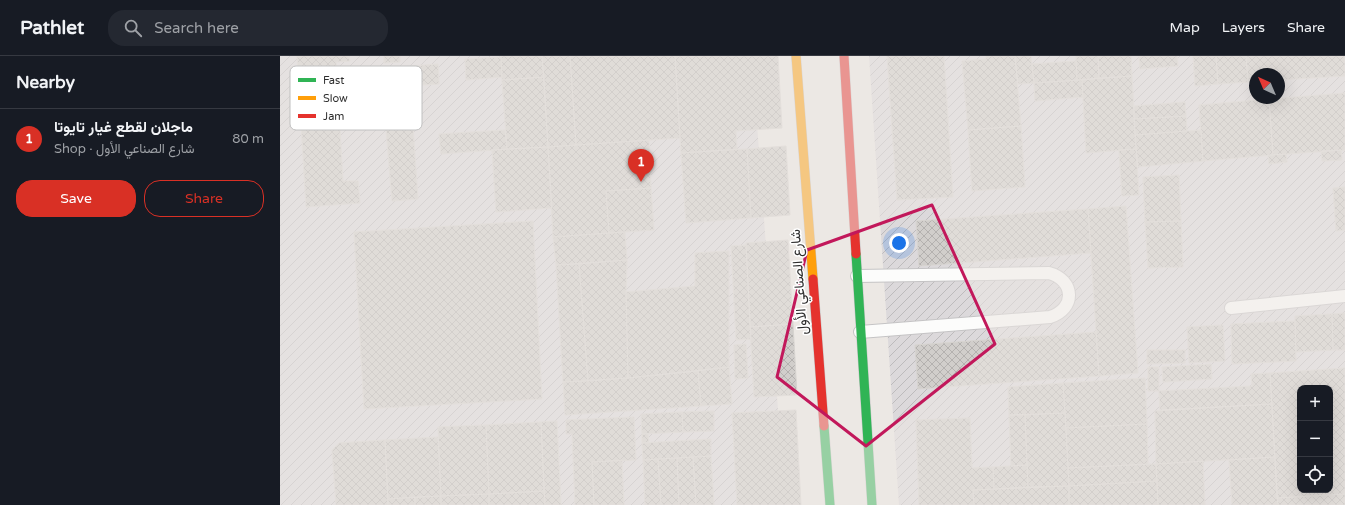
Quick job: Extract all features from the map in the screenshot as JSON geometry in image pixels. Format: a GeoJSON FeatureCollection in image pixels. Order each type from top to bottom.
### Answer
{"type":"FeatureCollection","features":[{"type":"Feature","properties":{"kind":"main road","name":"شارع الصناعي الأول"},"geometry":{"type":"LineString","coordinates":[[796,56],[830,505]]}},
{"type":"Feature","properties":{"kind":"main road"},"geometry":{"type":"LineString","coordinates":[[844,56],[860,332],[872,505]]}},
{"type":"Feature","properties":{"kind":"lane"},"geometry":{"type":"LineString","coordinates":[[857,276],[1048,273],[1060,277],[1065,282],[1069,294],[1068,301],[1062,312],[1056,316],[860,332]]}},
{"type":"Feature","properties":{"kind":"lane"},"geometry":{"type":"LineString","coordinates":[[1231,308],[1345,296]]}},
{"type":"Feature","properties":{"kind":"highlighted area"},"geometry":{"type":"Polygon","coordinates":[[[932,205],[995,344],[866,446],[777,377],[807,250],[932,205]]]}},
{"type":"Feature","properties":{"kind":"shaded area"},"geometry":{"type":"Polygon","coordinates":[[[280,56],[752,56],[785,505],[280,505],[280,56]]]}},
{"type":"Feature","properties":{"kind":"shaded area"},"geometry":{"type":"Polygon","coordinates":[[[869,56],[1345,56],[1345,505],[899,505],[869,56]]]}},
{"type":"Feature","properties":{"kind":"building"},"geometry":{"type":"Polygon","coordinates":[[[297,56],[349,56],[350,61],[336,62],[336,66],[298,66],[297,56]]]}},
{"type":"Feature","properties":{"kind":"building"},"geometry":{"type":"Polygon","coordinates":[[[384,56],[400,56],[400,62],[384,63],[384,56]]]}},
{"type":"Feature","properties":{"kind":"building"},"geometry":{"type":"Polygon","coordinates":[[[501,56],[542,56],[544,77],[502,80],[501,56]]]}},
{"type":"Feature","properties":{"kind":"building"},"geometry":{"type":"Polygon","coordinates":[[[542,56],[570,56],[576,145],[548,147],[542,56]]]}},
{"type":"Feature","properties":{"kind":"building"},"geometry":{"type":"Polygon","coordinates":[[[570,56],[675,56],[680,138],[576,145],[570,56]]]}},
{"type":"Feature","properties":{"kind":"building"},"geometry":{"type":"Polygon","coordinates":[[[675,56],[778,56],[782,128],[736,131],[737,149],[681,153],[675,56]]]}},
{"type":"Feature","properties":{"kind":"building"},"geometry":{"type":"Polygon","coordinates":[[[887,56],[944,56],[953,197],[897,200],[887,56]]]}},
{"type":"Feature","properties":{"kind":"building"},"geometry":{"type":"Polygon","coordinates":[[[986,56],[1015,56],[1021,126],[968,130],[962,61],[986,59],[986,56]]]}},
{"type":"Feature","properties":{"kind":"building"},"geometry":{"type":"Polygon","coordinates":[[[1015,56],[1031,56],[1034,83],[1018,84],[1015,56]]]}},
{"type":"Feature","properties":{"kind":"building"},"geometry":{"type":"Polygon","coordinates":[[[1076,56],[1098,56],[1099,78],[1077,80],[1076,56]]]}},
{"type":"Feature","properties":{"kind":"building"},"geometry":{"type":"Polygon","coordinates":[[[1098,56],[1131,56],[1132,76],[1099,78],[1098,56]]]}},
{"type":"Feature","properties":{"kind":"building"},"geometry":{"type":"Polygon","coordinates":[[[1139,56],[1177,56],[1178,66],[1140,69],[1139,56]]]}},
{"type":"Feature","properties":{"kind":"building"},"geometry":{"type":"Polygon","coordinates":[[[1193,56],[1216,56],[1218,84],[1195,86],[1193,56]]]}},
{"type":"Feature","properties":{"kind":"building"},"geometry":{"type":"Polygon","coordinates":[[[1216,56],[1246,56],[1248,82],[1218,84],[1216,56]]]}},
{"type":"Feature","properties":{"kind":"building"},"geometry":{"type":"Polygon","coordinates":[[[1246,56],[1345,56],[1345,76],[1285,80],[1285,68],[1249,68],[1248,82],[1246,56]]]}},
{"type":"Feature","properties":{"kind":"building"},"geometry":{"type":"Polygon","coordinates":[[[501,57],[502,77],[466,80],[465,59],[501,57]]]}},
{"type":"Feature","properties":{"kind":"building"},"geometry":{"type":"Polygon","coordinates":[[[1076,61],[1077,80],[1034,83],[1032,64],[1076,61]]]}},
{"type":"Feature","properties":{"kind":"building"},"geometry":{"type":"Polygon","coordinates":[[[438,64],[439,84],[422,85],[422,66],[411,66],[438,64]]]}},
{"type":"Feature","properties":{"kind":"building"},"geometry":{"type":"Polygon","coordinates":[[[1132,76],[1136,149],[1086,153],[1082,80],[1132,76]]]}},
{"type":"Feature","properties":{"kind":"building"},"geometry":{"type":"Polygon","coordinates":[[[544,77],[548,147],[507,149],[502,80],[544,77]]]}},
{"type":"Feature","properties":{"kind":"building"},"geometry":{"type":"Polygon","coordinates":[[[1082,80],[1083,97],[1035,101],[1034,83],[1082,80]]]}},
{"type":"Feature","properties":{"kind":"building"},"geometry":{"type":"Polygon","coordinates":[[[1345,93],[1345,150],[1273,155],[1269,104],[1285,104],[1285,98],[1345,93]]]}},
{"type":"Feature","properties":{"kind":"building"},"geometry":{"type":"Polygon","coordinates":[[[1249,101],[1249,104],[1269,104],[1273,155],[1203,161],[1199,105],[1249,101]]]}},
{"type":"Feature","properties":{"kind":"building"},"geometry":{"type":"Polygon","coordinates":[[[1185,102],[1186,116],[1134,119],[1134,106],[1185,102]]]}},
{"type":"Feature","properties":{"kind":"building"},"geometry":{"type":"Polygon","coordinates":[[[1186,116],[1187,131],[1135,135],[1134,119],[1186,116]]]}},
{"type":"Feature","properties":{"kind":"building"},"geometry":{"type":"Polygon","coordinates":[[[1021,126],[1025,187],[972,191],[968,130],[1021,126]]]}},
{"type":"Feature","properties":{"kind":"building"},"geometry":{"type":"Polygon","coordinates":[[[301,130],[340,130],[343,181],[358,181],[360,203],[306,207],[301,130]]]}},
{"type":"Feature","properties":{"kind":"building"},"geometry":{"type":"Polygon","coordinates":[[[386,130],[413,130],[418,199],[392,201],[386,130]]]}},
{"type":"Feature","properties":{"kind":"building"},"geometry":{"type":"Polygon","coordinates":[[[505,130],[507,149],[441,154],[439,134],[505,130]]]}},
{"type":"Feature","properties":{"kind":"building"},"geometry":{"type":"Polygon","coordinates":[[[1201,130],[1203,161],[1138,167],[1135,135],[1201,130]]]}},
{"type":"Feature","properties":{"kind":"building"},"geometry":{"type":"Polygon","coordinates":[[[649,140],[651,188],[606,191],[609,233],[553,237],[548,147],[649,140]]]}},
{"type":"Feature","properties":{"kind":"building"},"geometry":{"type":"Polygon","coordinates":[[[786,146],[790,215],[751,218],[747,149],[786,146]]]}},
{"type":"Feature","properties":{"kind":"building"},"geometry":{"type":"Polygon","coordinates":[[[548,147],[552,208],[496,212],[492,150],[548,147]]]}},
{"type":"Feature","properties":{"kind":"building"},"geometry":{"type":"Polygon","coordinates":[[[747,149],[751,218],[686,223],[681,153],[747,149]]]}},
{"type":"Feature","properties":{"kind":"building"},"geometry":{"type":"Polygon","coordinates":[[[1136,149],[1139,195],[1122,196],[1119,150],[1136,149]]]}},
{"type":"Feature","properties":{"kind":"building"},"geometry":{"type":"Polygon","coordinates":[[[1341,150],[1342,160],[1322,161],[1321,151],[1341,150]]]}},
{"type":"Feature","properties":{"kind":"building"},"geometry":{"type":"Polygon","coordinates":[[[1286,154],[1287,162],[1269,164],[1268,155],[1286,154]]]}},
{"type":"Feature","properties":{"kind":"building"},"geometry":{"type":"Polygon","coordinates":[[[1179,175],[1181,221],[1145,222],[1143,177],[1179,175]]]}},
{"type":"Feature","properties":{"kind":"building"},"geometry":{"type":"Polygon","coordinates":[[[1345,187],[1345,230],[1336,231],[1333,188],[1345,187]]]}},
{"type":"Feature","properties":{"kind":"building"},"geometry":{"type":"Polygon","coordinates":[[[651,188],[654,230],[609,233],[606,191],[651,188]]]}},
{"type":"Feature","properties":{"kind":"building"},"geometry":{"type":"Polygon","coordinates":[[[1126,206],[1138,373],[1099,376],[1088,209],[1126,206]]]}},
{"type":"Feature","properties":{"kind":"building"},"geometry":{"type":"Polygon","coordinates":[[[1088,209],[1091,253],[919,266],[916,221],[1088,209]]]}},
{"type":"Feature","properties":{"kind":"building"},"geometry":{"type":"Polygon","coordinates":[[[533,221],[542,399],[364,409],[354,232],[533,221]]]}},
{"type":"Feature","properties":{"kind":"building"},"geometry":{"type":"Polygon","coordinates":[[[1181,221],[1183,267],[1148,268],[1145,222],[1181,221]]]}},
{"type":"Feature","properties":{"kind":"building"},"geometry":{"type":"Polygon","coordinates":[[[625,232],[627,260],[556,265],[553,237],[625,232]]]}},
{"type":"Feature","properties":{"kind":"building"},"geometry":{"type":"Polygon","coordinates":[[[788,240],[793,324],[750,327],[746,243],[788,240]]]}},
{"type":"Feature","properties":{"kind":"building"},"geometry":{"type":"Polygon","coordinates":[[[746,245],[751,339],[736,340],[731,246],[746,245]]]}},
{"type":"Feature","properties":{"kind":"building"},"geometry":{"type":"Polygon","coordinates":[[[729,251],[729,367],[628,378],[626,292],[695,286],[695,253],[729,251]]]}},
{"type":"Feature","properties":{"kind":"building"},"geometry":{"type":"Polygon","coordinates":[[[627,260],[626,292],[628,378],[588,381],[579,264],[627,260]]]}},
{"type":"Feature","properties":{"kind":"building"},"geometry":{"type":"Polygon","coordinates":[[[579,264],[588,381],[563,382],[556,265],[579,264]]]}},
{"type":"Feature","properties":{"kind":"building"},"geometry":{"type":"Polygon","coordinates":[[[1345,313],[1345,350],[1333,350],[1332,314],[1345,313]]]}},
{"type":"Feature","properties":{"kind":"building"},"geometry":{"type":"Polygon","coordinates":[[[1332,314],[1333,350],[1296,352],[1295,316],[1332,314]]]}},
{"type":"Feature","properties":{"kind":"building"},"geometry":{"type":"Polygon","coordinates":[[[1295,321],[1296,361],[1232,364],[1231,324],[1295,321]]]}},
{"type":"Feature","properties":{"kind":"building"},"geometry":{"type":"Polygon","coordinates":[[[793,324],[797,395],[754,397],[750,327],[793,324]]]}},
{"type":"Feature","properties":{"kind":"building"},"geometry":{"type":"Polygon","coordinates":[[[1223,325],[1225,361],[1189,363],[1187,327],[1223,325]]]}},
{"type":"Feature","properties":{"kind":"building"},"geometry":{"type":"Polygon","coordinates":[[[1096,332],[1099,376],[918,389],[915,345],[1096,332]]]}},
{"type":"Feature","properties":{"kind":"building"},"geometry":{"type":"Polygon","coordinates":[[[746,344],[748,378],[735,379],[734,345],[746,344]]]}},
{"type":"Feature","properties":{"kind":"building"},"geometry":{"type":"Polygon","coordinates":[[[1147,350],[1185,350],[1185,363],[1147,364],[1147,350]]]}},
{"type":"Feature","properties":{"kind":"building"},"geometry":{"type":"Polygon","coordinates":[[[1211,364],[1212,379],[1163,382],[1162,367],[1211,364]]]}},
{"type":"Feature","properties":{"kind":"building"},"geometry":{"type":"Polygon","coordinates":[[[729,367],[732,404],[701,406],[698,371],[729,367]]]}},
{"type":"Feature","properties":{"kind":"building"},"geometry":{"type":"Polygon","coordinates":[[[1148,367],[1159,367],[1159,391],[1148,391],[1148,367]]]}},
{"type":"Feature","properties":{"kind":"building"},"geometry":{"type":"Polygon","coordinates":[[[1345,368],[1345,494],[1277,498],[1270,373],[1345,368]]]}},
{"type":"Feature","properties":{"kind":"building"},"geometry":{"type":"Polygon","coordinates":[[[698,371],[701,406],[565,415],[563,382],[628,378],[698,371]]]}},
{"type":"Feature","properties":{"kind":"building"},"geometry":{"type":"Polygon","coordinates":[[[1270,373],[1272,404],[1160,410],[1159,391],[1252,386],[1251,374],[1270,373]]]}},
{"type":"Feature","properties":{"kind":"building"},"geometry":{"type":"Polygon","coordinates":[[[1145,378],[1147,424],[1066,428],[1063,383],[1145,378]]]}},
{"type":"Feature","properties":{"kind":"building"},"geometry":{"type":"Polygon","coordinates":[[[1063,383],[1065,413],[1009,415],[1008,387],[1063,383]]]}},
{"type":"Feature","properties":{"kind":"building"},"geometry":{"type":"Polygon","coordinates":[[[1272,404],[1275,457],[1156,464],[1155,411],[1272,404]]]}},
{"type":"Feature","properties":{"kind":"building"},"geometry":{"type":"Polygon","coordinates":[[[796,410],[801,505],[737,505],[732,413],[796,410]]]}},
{"type":"Feature","properties":{"kind":"building"},"geometry":{"type":"Polygon","coordinates":[[[714,411],[714,431],[683,432],[682,412],[714,411]]]}},
{"type":"Feature","properties":{"kind":"building"},"geometry":{"type":"Polygon","coordinates":[[[682,412],[683,432],[642,434],[641,414],[682,412]]]}},
{"type":"Feature","properties":{"kind":"building"},"geometry":{"type":"Polygon","coordinates":[[[1065,413],[1069,486],[1028,487],[1025,415],[1065,413]]]}},
{"type":"Feature","properties":{"kind":"building"},"geometry":{"type":"Polygon","coordinates":[[[1009,415],[1025,415],[1027,465],[1011,466],[1009,415]]]}},
{"type":"Feature","properties":{"kind":"building"},"geometry":{"type":"Polygon","coordinates":[[[634,417],[636,460],[592,462],[594,505],[575,505],[572,434],[566,434],[566,420],[634,417]]]}},
{"type":"Feature","properties":{"kind":"building"},"geometry":{"type":"Polygon","coordinates":[[[970,418],[972,468],[993,467],[994,489],[973,490],[974,505],[919,505],[916,420],[970,418]]]}},
{"type":"Feature","properties":{"kind":"building"},"geometry":{"type":"Polygon","coordinates":[[[557,421],[561,505],[545,505],[541,422],[557,421]]]}},
{"type":"Feature","properties":{"kind":"building"},"geometry":{"type":"Polygon","coordinates":[[[541,422],[544,491],[489,494],[486,425],[541,422]]]}},
{"type":"Feature","properties":{"kind":"building"},"geometry":{"type":"Polygon","coordinates":[[[1147,424],[1148,464],[1068,468],[1066,428],[1147,424]]]}},
{"type":"Feature","properties":{"kind":"building"},"geometry":{"type":"Polygon","coordinates":[[[486,425],[489,494],[441,496],[438,427],[486,425]]]}},
{"type":"Feature","properties":{"kind":"building"},"geometry":{"type":"Polygon","coordinates":[[[642,434],[648,434],[649,443],[642,443],[642,434]]]}},
{"type":"Feature","properties":{"kind":"building"},"geometry":{"type":"Polygon","coordinates":[[[438,437],[441,496],[388,499],[385,440],[438,437]]]}},
{"type":"Feature","properties":{"kind":"building"},"geometry":{"type":"Polygon","coordinates":[[[711,439],[711,456],[643,460],[642,443],[711,439]]]}},
{"type":"Feature","properties":{"kind":"building"},"geometry":{"type":"Polygon","coordinates":[[[385,440],[388,505],[336,505],[332,450],[339,443],[385,440]]]}},
{"type":"Feature","properties":{"kind":"building"},"geometry":{"type":"Polygon","coordinates":[[[711,456],[714,505],[696,505],[693,457],[711,456]]]}},
{"type":"Feature","properties":{"kind":"building"},"geometry":{"type":"Polygon","coordinates":[[[693,457],[696,505],[679,505],[677,458],[693,457]]]}},
{"type":"Feature","properties":{"kind":"building"},"geometry":{"type":"Polygon","coordinates":[[[1275,457],[1278,505],[1232,505],[1229,460],[1275,457]]]}},
{"type":"Feature","properties":{"kind":"building"},"geometry":{"type":"Polygon","coordinates":[[[677,458],[679,505],[661,505],[658,459],[677,458]]]}},
{"type":"Feature","properties":{"kind":"building"},"geometry":{"type":"Polygon","coordinates":[[[658,459],[661,505],[645,505],[643,460],[658,459]]]}},
{"type":"Feature","properties":{"kind":"building"},"geometry":{"type":"Polygon","coordinates":[[[622,460],[624,505],[594,505],[592,462],[622,460]]]}},
{"type":"Feature","properties":{"kind":"building"},"geometry":{"type":"Polygon","coordinates":[[[1203,461],[1205,505],[1158,505],[1156,464],[1203,461]]]}},
{"type":"Feature","properties":{"kind":"building"},"geometry":{"type":"Polygon","coordinates":[[[1156,464],[1157,481],[1069,486],[1068,468],[1156,464]]]}},
{"type":"Feature","properties":{"kind":"building"},"geometry":{"type":"Polygon","coordinates":[[[1027,465],[1028,487],[994,489],[993,467],[1027,465]]]}},
{"type":"Feature","properties":{"kind":"building"},"geometry":{"type":"Polygon","coordinates":[[[1157,481],[1158,505],[1069,505],[1069,486],[1157,481]]]}},
{"type":"Feature","properties":{"kind":"building"},"geometry":{"type":"Polygon","coordinates":[[[1069,486],[1069,505],[974,505],[973,490],[1069,486]]]}},
{"type":"Feature","properties":{"kind":"building"},"geometry":{"type":"Polygon","coordinates":[[[544,491],[545,505],[489,505],[489,494],[544,491]]]}},
{"type":"Feature","properties":{"kind":"building"},"geometry":{"type":"Polygon","coordinates":[[[489,494],[489,505],[441,505],[441,496],[489,494]]]}},
{"type":"Feature","properties":{"kind":"building"},"geometry":{"type":"Polygon","coordinates":[[[1345,494],[1345,505],[1278,505],[1277,498],[1345,494]]]}},
{"type":"Feature","properties":{"kind":"building"},"geometry":{"type":"Polygon","coordinates":[[[441,496],[441,505],[415,505],[415,497],[441,496]]]}},
{"type":"Feature","properties":{"kind":"building"},"geometry":{"type":"Polygon","coordinates":[[[415,497],[415,505],[388,505],[388,499],[415,497]]]}},
{"type":"Feature","properties":{"kind":"traffic: fast"},"geometry":{"type":"LineString","coordinates":[[856,254],[872,505]]}},
{"type":"Feature","properties":{"kind":"traffic: fast"},"geometry":{"type":"LineString","coordinates":[[824,426],[830,505]]}},
{"type":"Feature","properties":{"kind":"traffic: slow"},"geometry":{"type":"LineString","coordinates":[[796,56],[813,279]]}},
{"type":"Feature","properties":{"kind":"traffic: jam"},"geometry":{"type":"LineString","coordinates":[[844,56],[856,254]]}},
{"type":"Feature","properties":{"kind":"traffic: jam"},"geometry":{"type":"LineString","coordinates":[[813,279],[824,426]]}},
{"type":"Feature","properties":{"kind":"place","name":"ماجلان لقطع غيار تايوتا"},"geometry":{"type":"Point","coordinates":[641,182]}}]}
